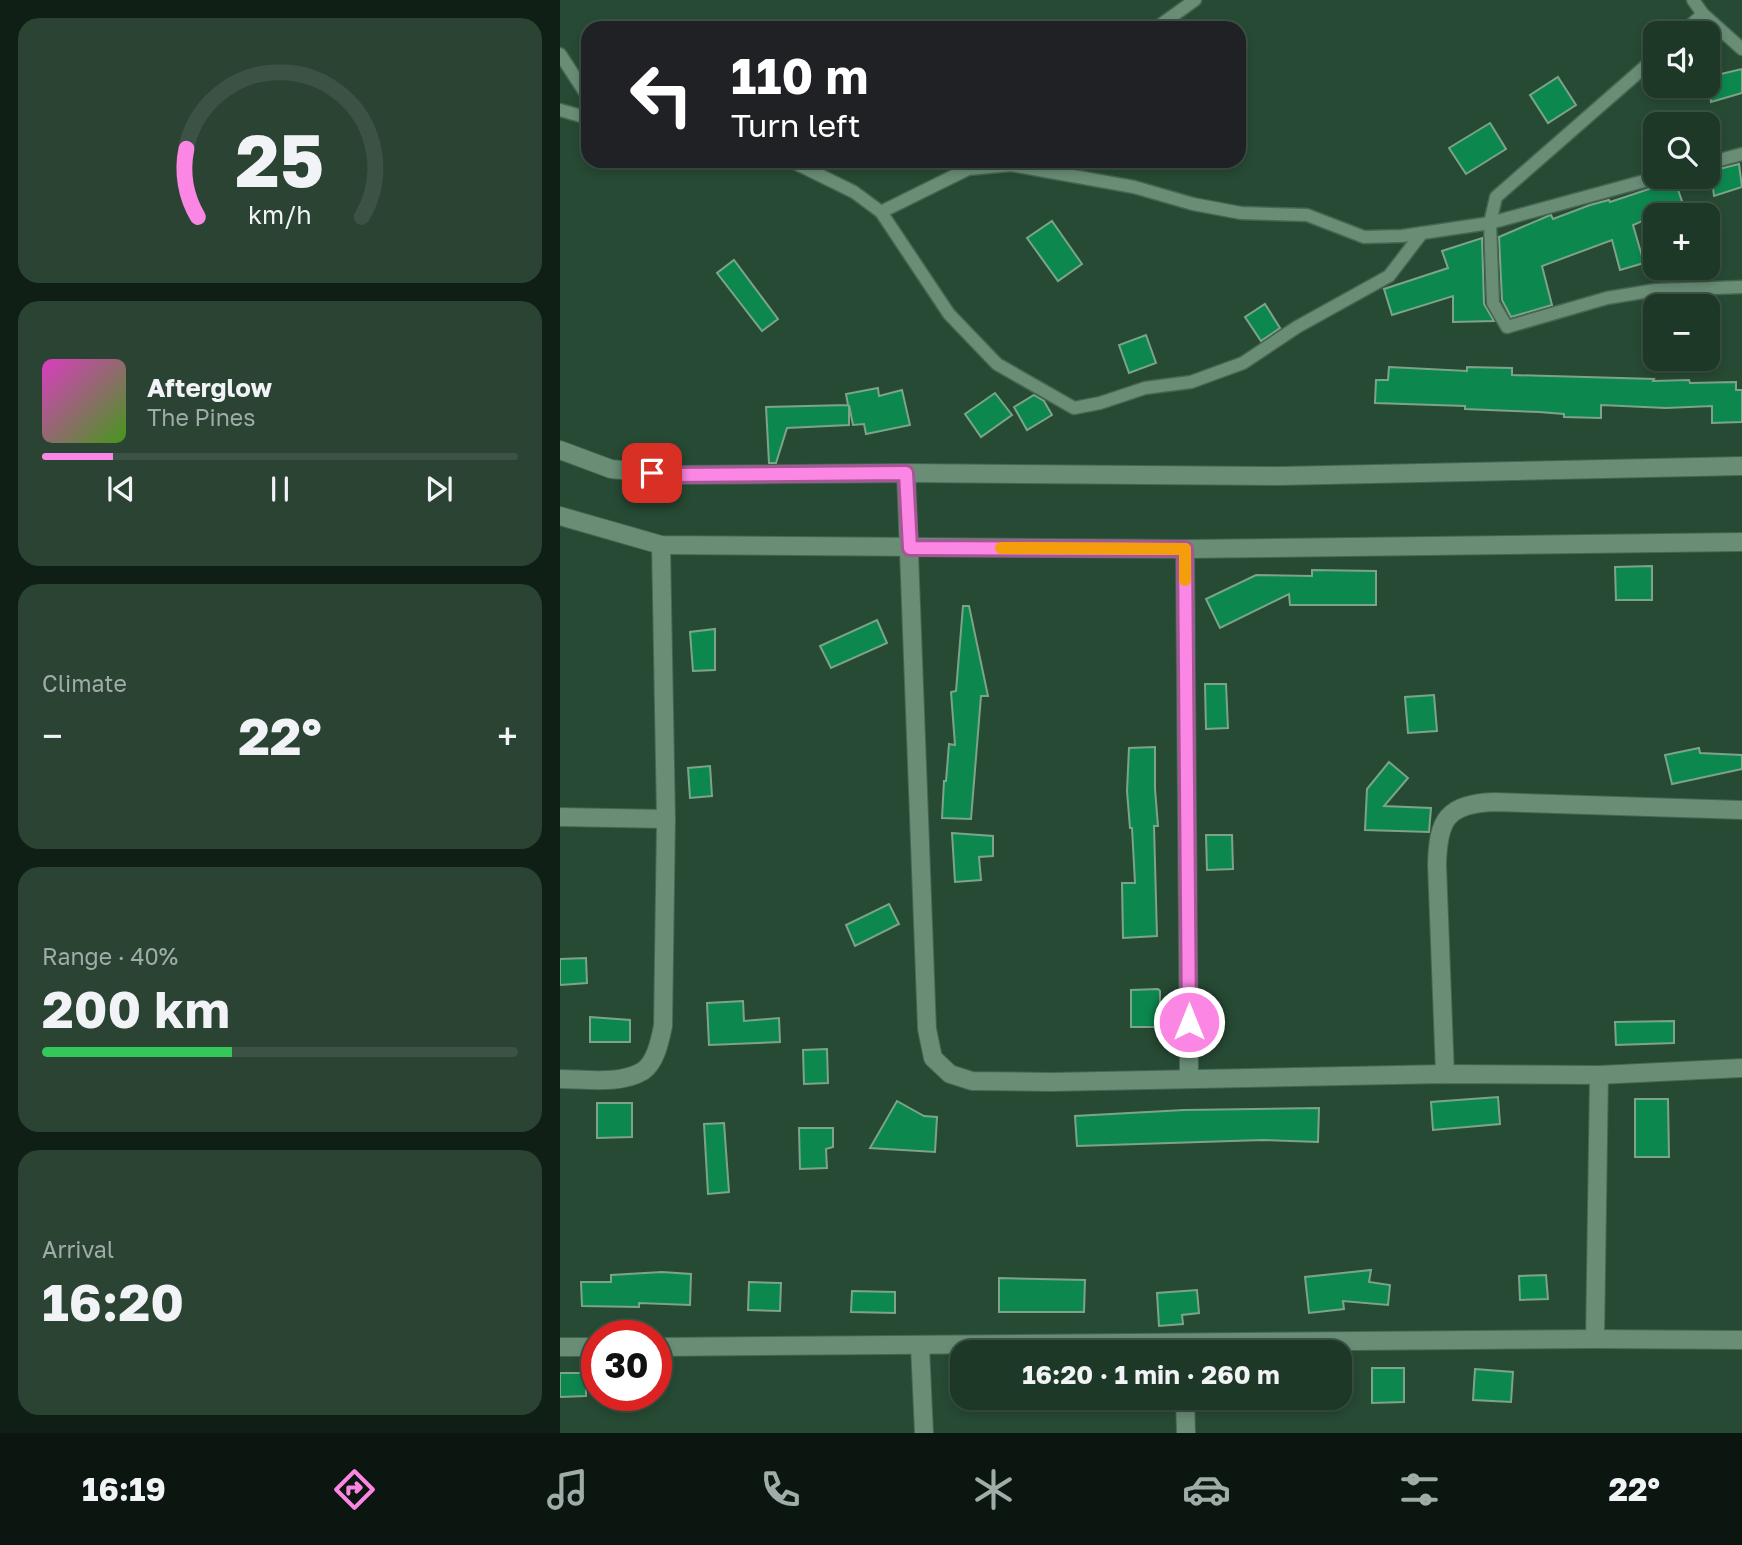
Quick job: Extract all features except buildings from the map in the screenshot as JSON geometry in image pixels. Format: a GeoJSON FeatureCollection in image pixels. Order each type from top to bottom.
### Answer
{"type":"FeatureCollection","features":[{"type":"Feature","properties":{"kind":"street"},"geometry":{"type":"LineString","coordinates":[[560,450],[611,469],[672,475],[906,473],[1279,476],[1742,466]]}},
{"type":"Feature","properties":{"kind":"street"},"geometry":{"type":"LineString","coordinates":[[906,473],[927,1029],[933,1058],[950,1074],[972,1082],[1052,1082],[1445,1074],[1599,1075],[1742,1068]]}},
{"type":"Feature","properties":{"kind":"street"},"geometry":{"type":"LineString","coordinates":[[560,516],[661,545],[1185,549],[1742,542]]}},
{"type":"Feature","properties":{"kind":"street"},"geometry":{"type":"LineString","coordinates":[[560,1079],[620,1079],[644,1070],[657,1051],[663,1026],[666,819],[661,545]]}},
{"type":"Feature","properties":{"kind":"street"},"geometry":{"type":"LineString","coordinates":[[1185,549],[1189,1078]]}},
{"type":"Feature","properties":{"kind":"street"},"geometry":{"type":"LineString","coordinates":[[1445,1074],[1437,838],[1449,814],[1469,803],[1494,802],[1742,810]]}},
{"type":"Feature","properties":{"kind":"street"},"geometry":{"type":"LineString","coordinates":[[560,817],[666,819]]}},
{"type":"Feature","properties":{"kind":"street"},"geometry":{"type":"LineString","coordinates":[[1595,1339],[1599,1075]]}},
{"type":"Feature","properties":{"kind":"street"},"geometry":{"type":"LineString","coordinates":[[1352,1344],[1595,1339],[1742,1340]]}},
{"type":"Feature","properties":{"kind":"street"},"geometry":{"type":"LineString","coordinates":[[920,1346],[924,1433]]}},
{"type":"Feature","properties":{"kind":"street"},"geometry":{"type":"LineString","coordinates":[[672,1347],[950,1346]]}},
{"type":"Feature","properties":{"kind":"street"},"geometry":{"type":"LineString","coordinates":[[560,1348],[581,1347]]}},
{"type":"Feature","properties":{"kind":"street"},"geometry":{"type":"LineString","coordinates":[[1185,1410],[1186,1433]]}},
{"type":"Feature","properties":{"kind":"lane"},"geometry":{"type":"LineString","coordinates":[[1166,21],[1195,0]]}},
{"type":"Feature","properties":{"kind":"lane"},"geometry":{"type":"LineString","coordinates":[[1693,0],[1703,14],[1742,49]]}},
{"type":"Feature","properties":{"kind":"lane"},"geometry":{"type":"LineString","coordinates":[[1695,21],[1703,14]]}},
{"type":"Feature","properties":{"kind":"lane"},"geometry":{"type":"LineString","coordinates":[[560,54],[581,86]]}},
{"type":"Feature","properties":{"kind":"lane"},"geometry":{"type":"LineString","coordinates":[[1643,68],[1496,197],[1490,223],[1493,303],[1507,327],[1607,298],[1656,290],[1742,287]]}},
{"type":"Feature","properties":{"kind":"lane"},"geometry":{"type":"LineString","coordinates":[[560,110],[581,116]]}},
{"type":"Feature","properties":{"kind":"lane"},"geometry":{"type":"LineString","coordinates":[[1720,160],[1742,154]]}},
{"type":"Feature","properties":{"kind":"lane"},"geometry":{"type":"LineString","coordinates":[[805,168],[854,192],[881,212],[949,314],[997,364],[1074,408],[1100,403],[1145,388],[1191,382],[1243,363],[1297,327],[1390,275],[1422,233]]}},
{"type":"Feature","properties":{"kind":"lane"},"geometry":{"type":"LineString","coordinates":[[881,212],[967,168]]}},
{"type":"Feature","properties":{"kind":"lane"},"geometry":{"type":"LineString","coordinates":[[1028,168],[1134,187],[1193,204],[1241,213],[1307,215],[1364,237],[1402,236],[1490,223],[1643,181]]}},
{"type":"Feature","properties":{"kind":"slow traffic"},"geometry":{"type":"LineString","coordinates":[[1001,548],[1185,549],[1185,580]]}},
{"type":"Feature","properties":{"kind":"route"},"geometry":{"type":"LineString","coordinates":[[652,473],[906,473],[910,548],[1185,549],[1189,1022]]}}]}
